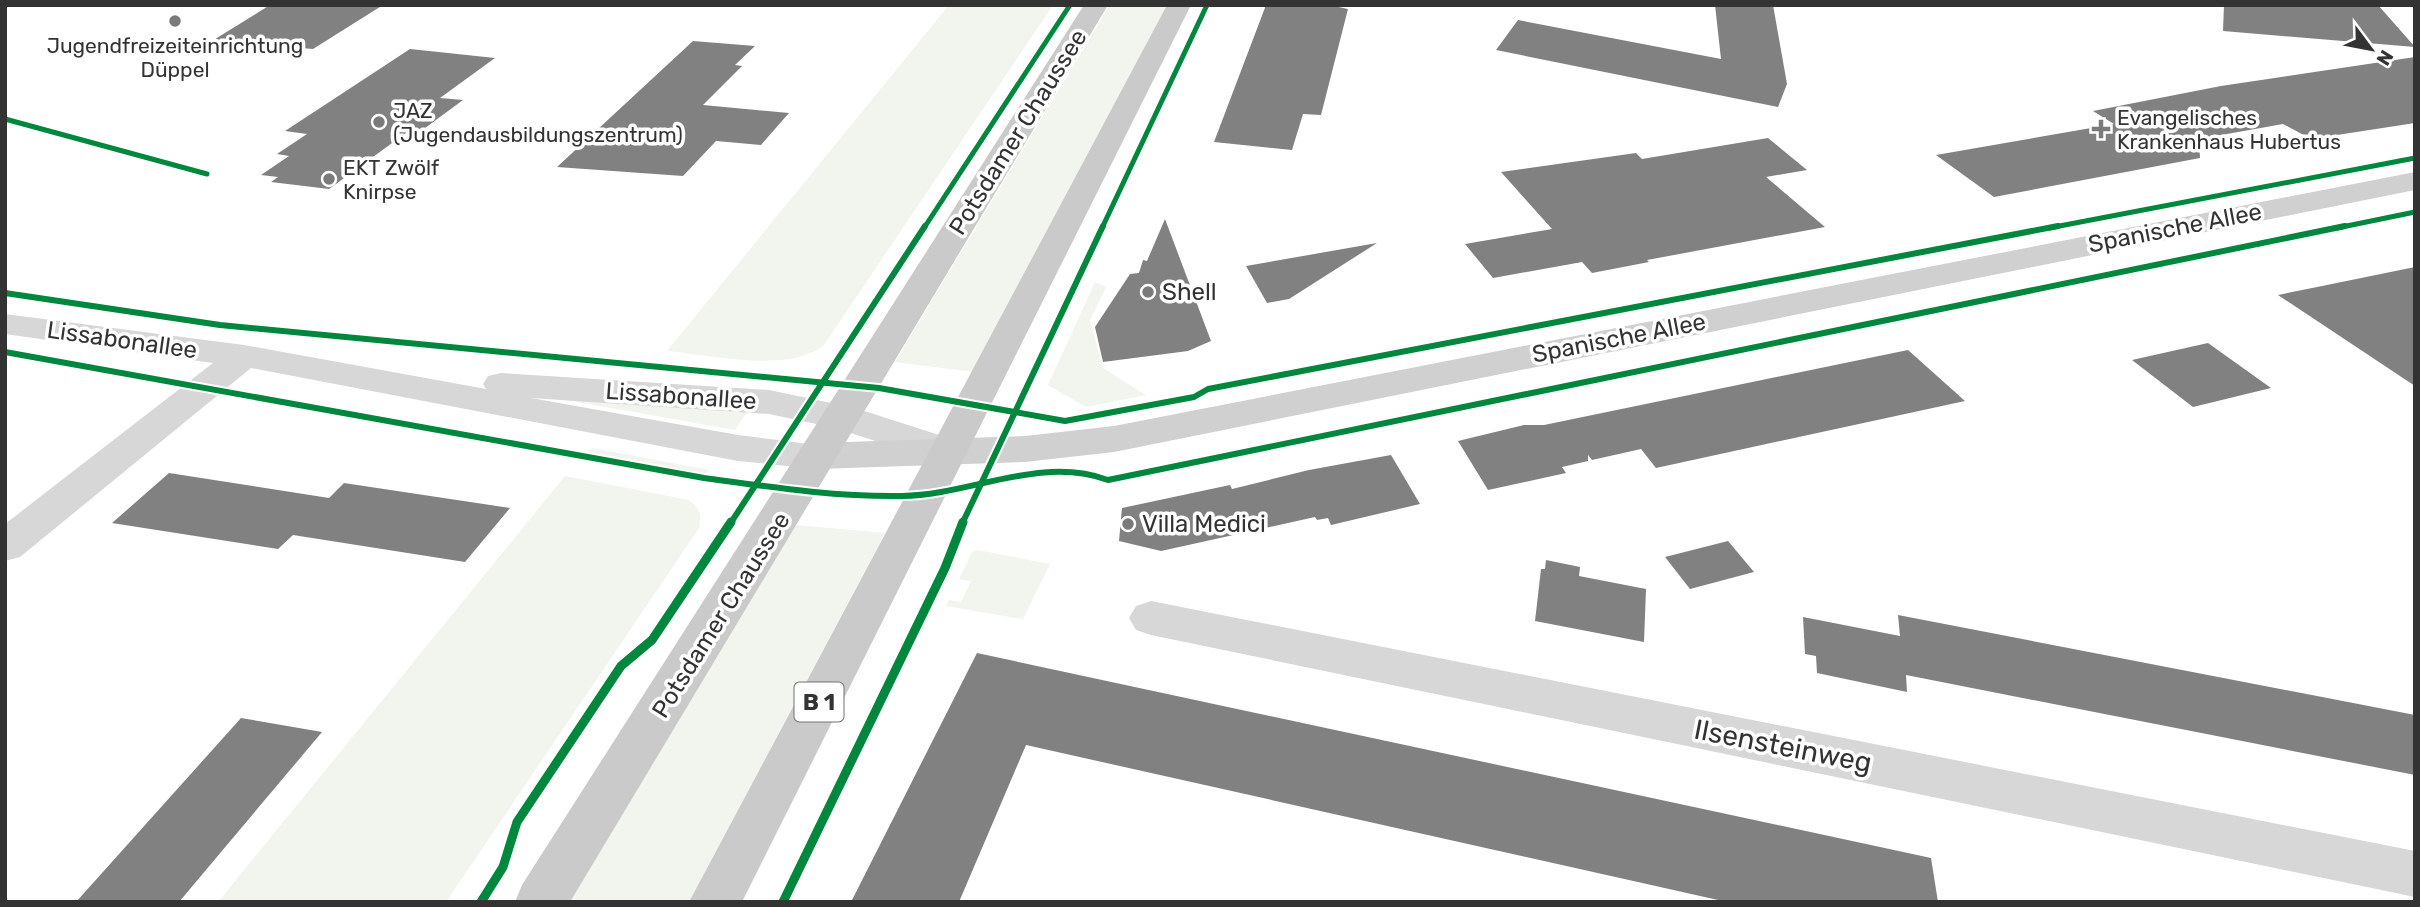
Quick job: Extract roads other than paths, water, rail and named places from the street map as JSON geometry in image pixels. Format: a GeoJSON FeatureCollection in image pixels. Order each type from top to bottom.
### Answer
{"type":"FeatureCollection","features":[{"type":"Feature","properties":{"kind":"main road","name":"Potsdamer Chaussee"},"geometry":{"type":"LineString","coordinates":[[541,902],[1096,5]]}},
{"type":"Feature","properties":{"kind":"main road","name":"B 1"},"geometry":{"type":"LineString","coordinates":[[715,902],[1179,5]]}},
{"type":"Feature","properties":{"kind":"main road","name":"Spanische Allee"},"geometry":{"type":"LineString","coordinates":[[818,456],[1025,449],[1114,439],[2415,181]]}},
{"type":"Feature","properties":{"kind":"street","name":"Lissabonallee"},"geometry":{"type":"LineString","coordinates":[[5,324],[244,356],[738,448],[818,456]]}},
{"type":"Feature","properties":{"kind":"street"},"geometry":{"type":"LineString","coordinates":[[5,546],[244,356]]}},
{"type":"Feature","properties":{"kind":"street","name":"Lissabonallee"},"geometry":{"type":"LineString","coordinates":[[405,385],[541,385],[769,402],[842,417],[950,452]]}},
{"type":"Feature","properties":{"kind":"street","name":"Ilsensteinweg"},"geometry":{"type":"LineString","coordinates":[[1152,618],[2415,874]]}},
{"type":"Feature","properties":{"kind":"place","name":"Jugendfreizeiteinrichtung Düppel"},"geometry":{"type":"Point","coordinates":[175,21]}},
{"type":"Feature","properties":{"kind":"place","name":"JAZ (Jugendausbildungszentrum)"},"geometry":{"type":"Point","coordinates":[379,122]}},
{"type":"Feature","properties":{"kind":"place","name":"Evangelisches Krankenhaus Hubertus"},"geometry":{"type":"Point","coordinates":[2101,129]}},
{"type":"Feature","properties":{"kind":"place","name":"EKT Zwölf Knirpse"},"geometry":{"type":"Point","coordinates":[329,179]}},
{"type":"Feature","properties":{"kind":"place","name":"Shell"},"geometry":{"type":"Point","coordinates":[1148,292]}},
{"type":"Feature","properties":{"kind":"place","name":"Villa Medici"},"geometry":{"type":"Point","coordinates":[1128,524]}}]}
